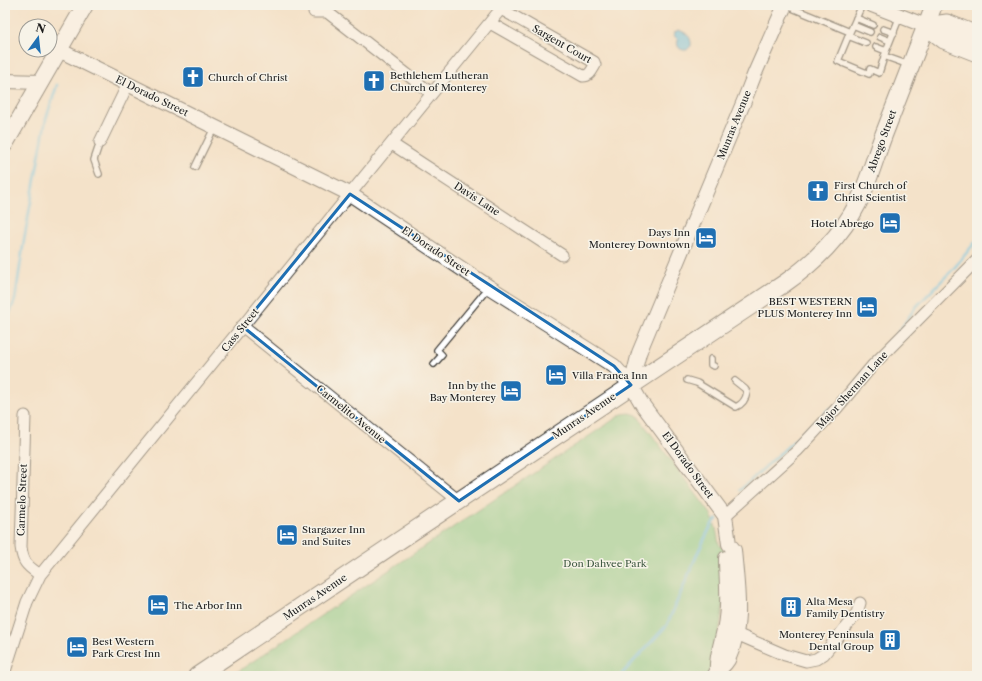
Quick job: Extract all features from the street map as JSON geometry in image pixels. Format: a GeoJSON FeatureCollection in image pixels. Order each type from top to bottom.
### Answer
{"type":"FeatureCollection","features":[{"type":"Feature","properties":{"kind":"main road"},"geometry":{"type":"LineString","coordinates":[[5,144],[85,5]]}},
{"type":"Feature","properties":{"kind":"main road","name":"Abrego Street"},"geometry":{"type":"LineString","coordinates":[[630,385],[789,281],[806,268],[836,236],[858,203],[873,168],[934,5]]}},
{"type":"Feature","properties":{"kind":"main road"},"geometry":{"type":"LineString","coordinates":[[926,26],[947,23],[977,35]]}},
{"type":"Feature","properties":{"kind":"main road"},"geometry":{"type":"LineString","coordinates":[[926,26],[944,40],[977,53]]}},
{"type":"Feature","properties":{"kind":"main road","name":"Munras Avenue"},"geometry":{"type":"LineString","coordinates":[[197,676],[460,501],[630,385]]}},
{"type":"Feature","properties":{"kind":"street","name":"Munras Avenue"},"geometry":{"type":"LineString","coordinates":[[630,385],[639,352],[755,73],[785,5]]}},
{"type":"Feature","properties":{"kind":"street"},"geometry":{"type":"LineString","coordinates":[[872,5],[926,26]]}},
{"type":"Feature","properties":{"kind":"street","name":"Cass Street"},"geometry":{"type":"LineString","coordinates":[[5,672],[27,602],[40,575],[392,144],[431,93],[503,7]]}},
{"type":"Feature","properties":{"kind":"street","name":"Sargent Court"},"geometry":{"type":"LineString","coordinates":[[490,22],[583,76],[586,76],[591,72],[595,65],[594,62],[503,7]]}},
{"type":"Feature","properties":{"kind":"street"},"geometry":{"type":"LineString","coordinates":[[314,12],[327,12],[431,93]]}},
{"type":"Feature","properties":{"kind":"street","name":"El Dorado Street"},"geometry":{"type":"LineString","coordinates":[[59,50],[350,194],[489,287],[614,366],[630,385],[642,404],[725,516],[729,544],[734,550],[738,618],[732,650],[723,667],[716,673]]}},
{"type":"Feature","properties":{"kind":"street"},"geometry":{"type":"LineString","coordinates":[[5,81],[41,82]]}},
{"type":"Feature","properties":{"kind":"street"},"geometry":{"type":"LineString","coordinates":[[100,142],[128,84]]}},
{"type":"Feature","properties":{"kind":"street","name":"Davis Lane"},"geometry":{"type":"LineString","coordinates":[[392,144],[562,255]]}},
{"type":"Feature","properties":{"kind":"street","name":"Major Sherman Lane"},"geometry":{"type":"LineString","coordinates":[[725,516],[797,451],[837,408],[873,365],[977,260]]}},
{"type":"Feature","properties":{"kind":"street","name":"Carmelito Avenue"},"geometry":{"type":"LineString","coordinates":[[242,326],[460,501]]}},
{"type":"Feature","properties":{"kind":"street","name":"Carmelo Street"},"geometry":{"type":"LineString","coordinates":[[25,416],[21,547],[22,558],[26,564],[40,575]]}},
{"type":"Feature","properties":{"kind":"street","name":"El Dorado Street"},"geometry":{"type":"LineString","coordinates":[[716,673],[716,663],[725,632],[727,600],[726,550],[729,544]]}},
{"type":"Feature","properties":{"kind":"street"},"geometry":{"type":"LineString","coordinates":[[727,600],[732,608],[730,628],[732,632],[785,655],[806,661],[816,659],[824,654],[857,612],[860,603]]}},
{"type":"Feature","properties":{"kind":"lane"},"geometry":{"type":"LineString","coordinates":[[785,5],[866,43]]}},
{"type":"Feature","properties":{"kind":"lane"},"geometry":{"type":"LineString","coordinates":[[862,5],[838,61],[868,74],[870,69],[879,73],[900,16]]}},
{"type":"Feature","properties":{"kind":"lane"},"geometry":{"type":"LineString","coordinates":[[856,18],[873,25]]}},
{"type":"Feature","properties":{"kind":"lane"},"geometry":{"type":"LineString","coordinates":[[853,25],[870,32]]}},
{"type":"Feature","properties":{"kind":"lane"},"geometry":{"type":"LineString","coordinates":[[883,29],[894,33]]}},
{"type":"Feature","properties":{"kind":"lane"},"geometry":{"type":"LineString","coordinates":[[880,37],[890,41]]}},
{"type":"Feature","properties":{"kind":"lane"},"geometry":{"type":"LineString","coordinates":[[876,47],[885,54],[911,66]]}},
{"type":"Feature","properties":{"kind":"lane"},"geometry":{"type":"LineString","coordinates":[[195,168],[214,126]]}},
{"type":"Feature","properties":{"kind":"lane"},"geometry":{"type":"LineString","coordinates":[[99,174],[94,160],[100,142]]}},
{"type":"Feature","properties":{"kind":"lane"},"geometry":{"type":"LineString","coordinates":[[434,364],[442,355],[437,350],[489,287]]}},
{"type":"Feature","properties":{"kind":"lane"},"geometry":{"type":"LineString","coordinates":[[711,359],[711,365],[714,366]]}},
{"type":"Feature","properties":{"kind":"lane"},"geometry":{"type":"LineString","coordinates":[[687,380],[697,383],[736,407],[744,402],[747,392],[735,381]]}},
{"type":"Feature","properties":{"kind":"highlighted area"},"geometry":{"type":"Polygon","coordinates":[[[350,194],[614,366],[631,385],[459,501],[242,326],[350,194]]]}},
{"type":"Feature","properties":{"kind":"green space","name":"Don Dahvee Park"},"geometry":{"type":"Polygon","coordinates":[[[630,413],[637,415],[711,514],[716,528],[719,544],[730,557],[713,676],[231,676],[622,414],[630,413]]]}},
{"type":"Feature","properties":{"kind":"water"},"geometry":{"type":"Polygon","coordinates":[[[678,30],[684,32],[691,40],[691,46],[687,50],[682,50],[678,46],[678,39],[674,34],[678,30]]]}},
{"type":"Feature","properties":{"kind":"waterway"},"geometry":{"type":"LineString","coordinates":[[5,324],[15,300],[24,240],[46,119],[57,85]]}},
{"type":"Feature","properties":{"kind":"waterway"},"geometry":{"type":"LineString","coordinates":[[897,334],[915,308],[955,267],[977,240]]}},
{"type":"Feature","properties":{"kind":"waterway"},"geometry":{"type":"LineString","coordinates":[[740,490],[830,408]]}},
{"type":"Feature","properties":{"kind":"waterway"},"geometry":{"type":"LineString","coordinates":[[620,676],[667,625],[699,550],[711,526],[717,519]]}},
{"type":"Feature","properties":{"kind":"place","name":"Church of Christ"},"geometry":{"type":"Point","coordinates":[193,77]}},
{"type":"Feature","properties":{"kind":"place","name":"Bethlehem Lutheran Church of Monterey"},"geometry":{"type":"Point","coordinates":[374,81]}},
{"type":"Feature","properties":{"kind":"place","name":"First Church of Christ Scientist"},"geometry":{"type":"Point","coordinates":[818,191]}},
{"type":"Feature","properties":{"kind":"place","name":"Hotel Abrego"},"geometry":{"type":"Point","coordinates":[890,223]}},
{"type":"Feature","properties":{"kind":"place","name":"Days Inn Monterey Downtown"},"geometry":{"type":"Point","coordinates":[706,238]}},
{"type":"Feature","properties":{"kind":"place","name":"BEST WESTERN PLUS Monterey Inn"},"geometry":{"type":"Point","coordinates":[867,307]}},
{"type":"Feature","properties":{"kind":"place","name":"Villa Franca Inn"},"geometry":{"type":"Point","coordinates":[556,375]}},
{"type":"Feature","properties":{"kind":"place","name":"Inn by the Bay Monterey"},"geometry":{"type":"Point","coordinates":[511,391]}},
{"type":"Feature","properties":{"kind":"place","name":"Stargazer Inn and Suites"},"geometry":{"type":"Point","coordinates":[287,535]}},
{"type":"Feature","properties":{"kind":"place","name":"The Arbor Inn"},"geometry":{"type":"Point","coordinates":[158,605]}},
{"type":"Feature","properties":{"kind":"place","name":"Alta Mesa Family Dentistry"},"geometry":{"type":"Point","coordinates":[791,607]}},
{"type":"Feature","properties":{"kind":"place","name":"Monterey Peninsula Dental Group"},"geometry":{"type":"Point","coordinates":[890,640]}},
{"type":"Feature","properties":{"kind":"place","name":"Best Western Park Crest Inn"},"geometry":{"type":"Point","coordinates":[77,647]}}]}
